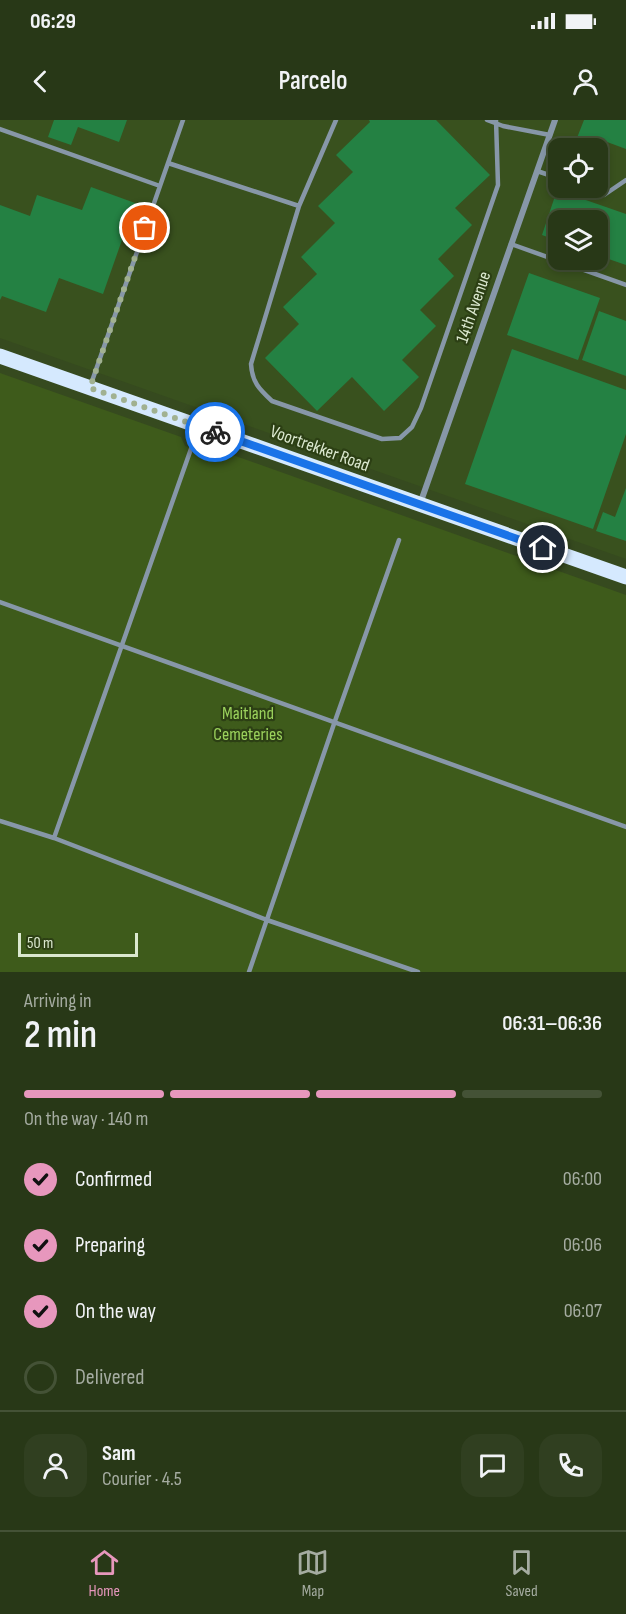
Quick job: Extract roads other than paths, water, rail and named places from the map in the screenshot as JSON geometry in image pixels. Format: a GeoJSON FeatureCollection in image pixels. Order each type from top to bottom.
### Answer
{"type":"FeatureCollection","features":[{"type":"Feature","properties":{"kind":"main road","name":"Voortrekker Road"},"geometry":{"type":"LineString","coordinates":[[0,356],[626,577]]}},
{"type":"Feature","properties":{"kind":"street","name":"14th Avenue"},"geometry":{"type":"LineString","coordinates":[[420,504],[555,120]]}},
{"type":"Feature","properties":{"kind":"lane"},"geometry":{"type":"LineString","coordinates":[[90,388],[183,120]]}},
{"type":"Feature","properties":{"kind":"lane"},"geometry":{"type":"LineString","coordinates":[[336,120],[299,206],[251,364],[251,377],[259,390],[272,401],[382,439],[400,438],[412,427],[421,408],[498,185],[496,122]]}},
{"type":"Feature","properties":{"kind":"lane"},"geometry":{"type":"LineString","coordinates":[[487,120],[550,135]]}},
{"type":"Feature","properties":{"kind":"lane"},"geometry":{"type":"LineString","coordinates":[[0,129],[160,186]]}},
{"type":"Feature","properties":{"kind":"lane"},"geometry":{"type":"LineString","coordinates":[[168,163],[299,206]]}},
{"type":"Feature","properties":{"kind":"lane"},"geometry":{"type":"LineString","coordinates":[[537,171],[548,175]]}},
{"type":"Feature","properties":{"kind":"lane"},"geometry":{"type":"LineString","coordinates":[[608,192],[626,180]]}},
{"type":"Feature","properties":{"kind":"lane"},"geometry":{"type":"LineString","coordinates":[[511,244],[626,285]]}},
{"type":"Feature","properties":{"kind":"lane"},"geometry":{"type":"LineString","coordinates":[[54,838],[199,426]]}},
{"type":"Feature","properties":{"kind":"lane"},"geometry":{"type":"LineString","coordinates":[[249,972],[399,540]]}},
{"type":"Feature","properties":{"kind":"lane"},"geometry":{"type":"LineString","coordinates":[[0,602],[626,827]]}},
{"type":"Feature","properties":{"kind":"lane"},"geometry":{"type":"LineString","coordinates":[[0,821],[54,838],[267,920],[418,972]]}},
{"type":"Feature","properties":{"kind":"park label","name":"Maitland Cemeteries"},"geometry":{"type":"Point","coordinates":[248,723]}}]}
